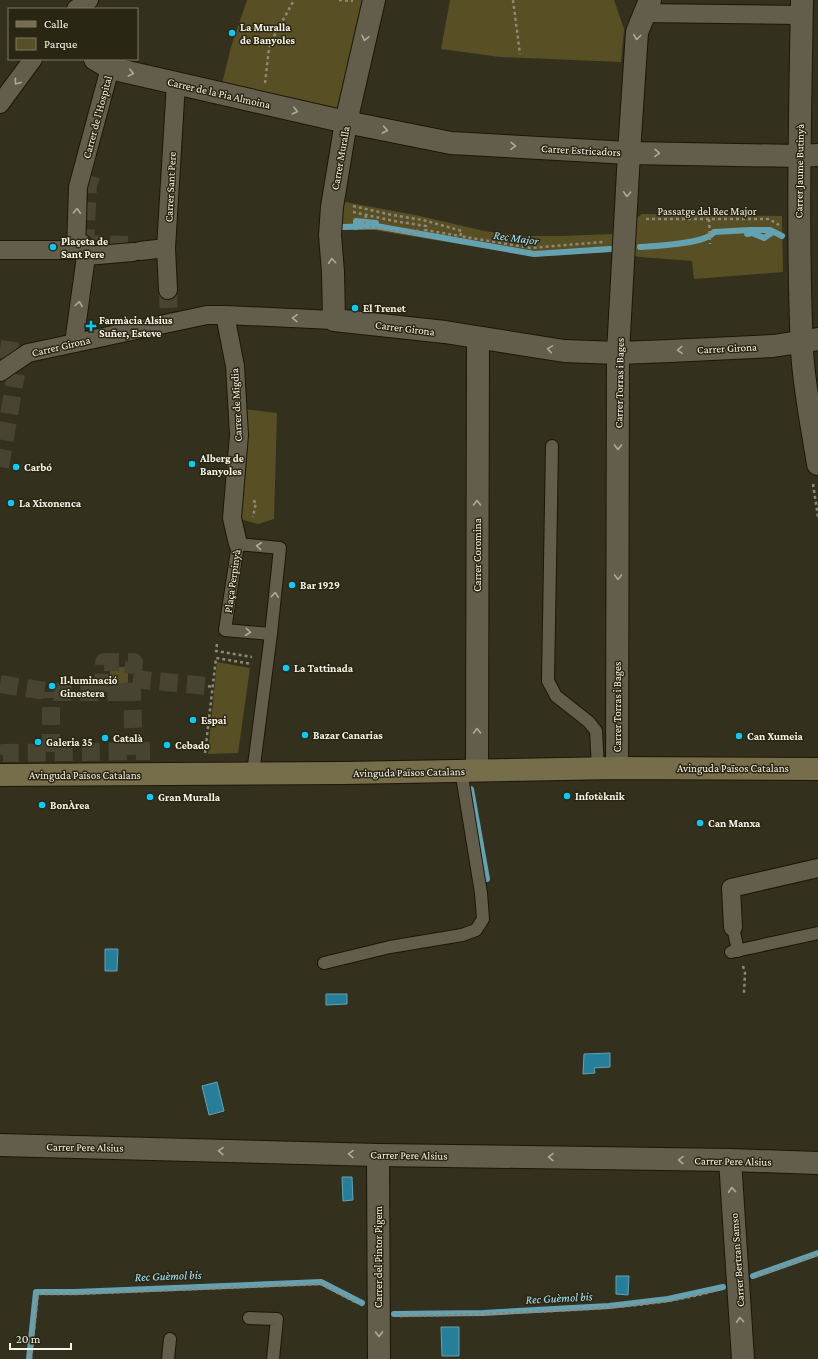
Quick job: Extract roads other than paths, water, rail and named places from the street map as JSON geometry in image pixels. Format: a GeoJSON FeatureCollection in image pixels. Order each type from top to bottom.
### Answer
{"type":"FeatureCollection","features":[{"type":"Feature","properties":{"kind":"main road","name":"Avinguda Països Catalans"},"geometry":{"type":"LineString","coordinates":[[0,775],[345,773],[607,768],[818,769]]}},
{"type":"Feature","properties":{"kind":"street"},"geometry":{"type":"LineString","coordinates":[[77,8],[89,0]]}},
{"type":"Feature","properties":{"kind":"street","name":"Carrer Muralla"},"geometry":{"type":"LineString","coordinates":[[334,320],[333,272],[330,235],[339,207],[346,122],[374,0]]}},
{"type":"Feature","properties":{"kind":"street"},"geometry":{"type":"LineString","coordinates":[[647,7],[802,7]]}},
{"type":"Feature","properties":{"kind":"street","name":"Carrer Torras i Bages"},"geometry":{"type":"LineString","coordinates":[[607,768],[618,353],[637,32],[647,7]]}},
{"type":"Feature","properties":{"kind":"street","name":"Carrer Jaume Butinyà"},"geometry":{"type":"LineString","coordinates":[[802,7],[808,155],[798,229],[810,340],[808,396],[818,464]]}},
{"type":"Feature","properties":{"kind":"street"},"geometry":{"type":"LineString","coordinates":[[0,104],[32,60]]}},
{"type":"Feature","properties":{"kind":"street","name":"Carrer de la Pia Almoina"},"geometry":{"type":"LineString","coordinates":[[102,64],[176,84],[346,122]]}},
{"type":"Feature","properties":{"kind":"street","name":"Carrer de l'Hospital"},"geometry":{"type":"LineString","coordinates":[[74,342],[82,249],[78,187],[87,167],[102,64]]}},
{"type":"Feature","properties":{"kind":"street","name":"Carrer Sant Pere"},"geometry":{"type":"LineString","coordinates":[[168,290],[166,248],[176,84]]}},
{"type":"Feature","properties":{"kind":"street","name":"Carrer Estricadors"},"geometry":{"type":"LineString","coordinates":[[346,122],[451,142],[629,153],[808,155]]}},
{"type":"Feature","properties":{"kind":"street"},"geometry":{"type":"LineString","coordinates":[[0,250],[82,249],[134,251],[166,248]]}},
{"type":"Feature","properties":{"kind":"street","name":"Carrer Girona"},"geometry":{"type":"LineString","coordinates":[[15,362],[74,342],[170,321],[207,315],[334,320],[445,332],[478,339],[564,352],[618,353],[773,346],[810,340]]}},
{"type":"Feature","properties":{"kind":"street","name":"Carrer de Migdia"},"geometry":{"type":"LineString","coordinates":[[225,315],[234,366],[239,435],[232,518],[238,544]]}},
{"type":"Feature","properties":{"kind":"street","name":"Carrer Coromina"},"geometry":{"type":"LineString","coordinates":[[469,770],[478,339]]}},
{"type":"Feature","properties":{"kind":"street"},"geometry":{"type":"LineString","coordinates":[[733,927],[731,888],[818,868]]}},
{"type":"Feature","properties":{"kind":"street","name":"Carrer Pere Alsius"},"geometry":{"type":"LineString","coordinates":[[0,1145],[378,1155],[730,1160],[818,1163]]}},
{"type":"Feature","properties":{"kind":"street","name":"Carrer del Pintor Pigem"},"geometry":{"type":"LineString","coordinates":[[378,1155],[379,1359]]}},
{"type":"Feature","properties":{"kind":"street","name":"Carrer Bertran Samso"},"geometry":{"type":"LineString","coordinates":[[730,1160],[743,1359]]}},
{"type":"Feature","properties":{"kind":"lane"},"geometry":{"type":"LineString","coordinates":[[552,446],[548,681],[556,696],[589,722],[596,731],[607,768]]}},
{"type":"Feature","properties":{"kind":"lane","name":"Plaça Perpinyà"},"geometry":{"type":"LineString","coordinates":[[253,773],[271,634],[280,548],[238,544],[225,630],[271,634]]}},
{"type":"Feature","properties":{"kind":"lane"},"geometry":{"type":"LineString","coordinates":[[324,963],[390,947],[462,935],[476,930],[483,920],[469,770]]}},
{"type":"Feature","properties":{"kind":"lane"},"geometry":{"type":"LineString","coordinates":[[733,927],[735,952],[818,933]]}},
{"type":"Feature","properties":{"kind":"lane"},"geometry":{"type":"LineString","coordinates":[[249,1318],[277,1319],[273,1359]]}},
{"type":"Feature","properties":{"kind":"lane"},"geometry":{"type":"LineString","coordinates":[[168,1359],[170,1339]]}},
{"type":"Feature","properties":{"kind":"water"},"geometry":{"type":"Polygon","coordinates":[[[105,949],[118,949],[117,971],[105,971],[105,949]]]}},
{"type":"Feature","properties":{"kind":"water"},"geometry":{"type":"Polygon","coordinates":[[[326,994],[347,994],[347,1004],[326,1005],[326,994]]]}},
{"type":"Feature","properties":{"kind":"water"},"geometry":{"type":"Polygon","coordinates":[[[610,1053],[610,1067],[594,1068],[595,1073],[583,1074],[584,1054],[610,1053]]]}},
{"type":"Feature","properties":{"kind":"water"},"geometry":{"type":"Polygon","coordinates":[[[217,1082],[224,1111],[209,1115],[202,1086],[217,1082]]]}},
{"type":"Feature","properties":{"kind":"water"},"geometry":{"type":"Polygon","coordinates":[[[342,1177],[352,1177],[353,1200],[343,1201],[342,1177]]]}},
{"type":"Feature","properties":{"kind":"water"},"geometry":{"type":"Polygon","coordinates":[[[616,1276],[629,1276],[628,1295],[616,1294],[616,1276]]]}},
{"type":"Feature","properties":{"kind":"water"},"geometry":{"type":"Polygon","coordinates":[[[441,1327],[459,1327],[459,1356],[442,1356],[441,1327]]]}},
{"type":"Feature","properties":{"kind":"waterway","name":"Rec Major"},"geometry":{"type":"LineString","coordinates":[[356,227],[356,221],[376,223]]}},
{"type":"Feature","properties":{"kind":"waterway","name":"Rec Major"},"geometry":{"type":"LineString","coordinates":[[342,227],[376,226],[534,254],[610,249]]}},
{"type":"Feature","properties":{"kind":"waterway","name":"Rec Major"},"geometry":{"type":"LineString","coordinates":[[640,247],[691,242],[709,236],[714,232],[770,230],[782,236]]}},
{"type":"Feature","properties":{"kind":"waterway"},"geometry":{"type":"LineString","coordinates":[[747,234],[752,233],[764,238],[773,232]]}},
{"type":"Feature","properties":{"kind":"waterway"},"geometry":{"type":"LineString","coordinates":[[471,789],[487,879]]}},
{"type":"Feature","properties":{"kind":"waterway","name":"Rec Guèmol bis"},"geometry":{"type":"LineString","coordinates":[[753,1276],[818,1253]]}},
{"type":"Feature","properties":{"kind":"waterway","name":"Rec Guèmol bis"},"geometry":{"type":"LineString","coordinates":[[29,1359],[36,1292],[75,1292],[321,1282],[362,1303]]}},
{"type":"Feature","properties":{"kind":"waterway","name":"Rec Guèmol bis"},"geometry":{"type":"LineString","coordinates":[[394,1314],[483,1313],[609,1306],[668,1299],[723,1287]]}},
{"type":"Feature","properties":{"kind":"tunnel"},"geometry":{"type":"LineString","coordinates":[[85,247],[88,185],[94,168],[91,167]]}},
{"type":"Feature","properties":{"kind":"tunnel"},"geometry":{"type":"LineString","coordinates":[[83,244],[130,245],[131,248]]}},
{"type":"Feature","properties":{"kind":"tunnel"},"geometry":{"type":"LineString","coordinates":[[168,290],[169,320]]}},
{"type":"Feature","properties":{"kind":"tunnel"},"geometry":{"type":"LineString","coordinates":[[0,349],[21,352]]}},
{"type":"Feature","properties":{"kind":"tunnel"},"geometry":{"type":"LineString","coordinates":[[0,467],[16,374]]}},
{"type":"Feature","properties":{"kind":"tunnel"},"geometry":{"type":"LineString","coordinates":[[103,692],[104,662],[134,662],[132,692],[134,755]]}},
{"type":"Feature","properties":{"kind":"tunnel"},"geometry":{"type":"LineString","coordinates":[[133,679],[208,686]]}},
{"type":"Feature","properties":{"kind":"tunnel"},"geometry":{"type":"LineString","coordinates":[[0,684],[51,692],[132,692]]}},
{"type":"Feature","properties":{"kind":"tunnel"},"geometry":{"type":"LineString","coordinates":[[51,692],[51,752]]}},
{"type":"Feature","properties":{"kind":"tunnel"},"geometry":{"type":"LineString","coordinates":[[2,755],[3,753],[150,751]]}},
{"type":"Feature","properties":{"kind":"place","name":"La Muralla de Banyoles"},"geometry":{"type":"Point","coordinates":[232,33]}},
{"type":"Feature","properties":{"kind":"place","name":"Plaçeta de Sant Pere"},"geometry":{"type":"Point","coordinates":[53,247]}},
{"type":"Feature","properties":{"kind":"place","name":"El Trenet"},"geometry":{"type":"Point","coordinates":[355,308]}},
{"type":"Feature","properties":{"kind":"place","name":"Farmàcia Alsius Suñer, Esteve"},"geometry":{"type":"Point","coordinates":[91,326]}},
{"type":"Feature","properties":{"kind":"place","name":"Alberg de Banyoles"},"geometry":{"type":"Point","coordinates":[192,464]}},
{"type":"Feature","properties":{"kind":"place","name":"Carbó"},"geometry":{"type":"Point","coordinates":[16,467]}},
{"type":"Feature","properties":{"kind":"place","name":"La Xixonenca"},"geometry":{"type":"Point","coordinates":[11,503]}},
{"type":"Feature","properties":{"kind":"place","name":"Bar 1929"},"geometry":{"type":"Point","coordinates":[292,585]}},
{"type":"Feature","properties":{"kind":"place","name":"La Tattinada"},"geometry":{"type":"Point","coordinates":[286,668]}},
{"type":"Feature","properties":{"kind":"place","name":"Il·luminació Ginestera"},"geometry":{"type":"Point","coordinates":[52,686]}},
{"type":"Feature","properties":{"kind":"place","name":"Espai"},"geometry":{"type":"Point","coordinates":[193,720]}},
{"type":"Feature","properties":{"kind":"place","name":"Bazar Canarias"},"geometry":{"type":"Point","coordinates":[305,735]}},
{"type":"Feature","properties":{"kind":"place","name":"Can Xumeia"},"geometry":{"type":"Point","coordinates":[739,736]}},
{"type":"Feature","properties":{"kind":"place","name":"Català"},"geometry":{"type":"Point","coordinates":[105,738]}},
{"type":"Feature","properties":{"kind":"place","name":"Galeria 35"},"geometry":{"type":"Point","coordinates":[38,742]}},
{"type":"Feature","properties":{"kind":"place","name":"Cebado"},"geometry":{"type":"Point","coordinates":[167,745]}},
{"type":"Feature","properties":{"kind":"place","name":"Infotèknik"},"geometry":{"type":"Point","coordinates":[567,796]}},
{"type":"Feature","properties":{"kind":"place","name":"Gran Muralla"},"geometry":{"type":"Point","coordinates":[150,797]}},
{"type":"Feature","properties":{"kind":"place","name":"BonÀrea"},"geometry":{"type":"Point","coordinates":[42,805]}},
{"type":"Feature","properties":{"kind":"place","name":"Can Manxa"},"geometry":{"type":"Point","coordinates":[700,823]}}]}
